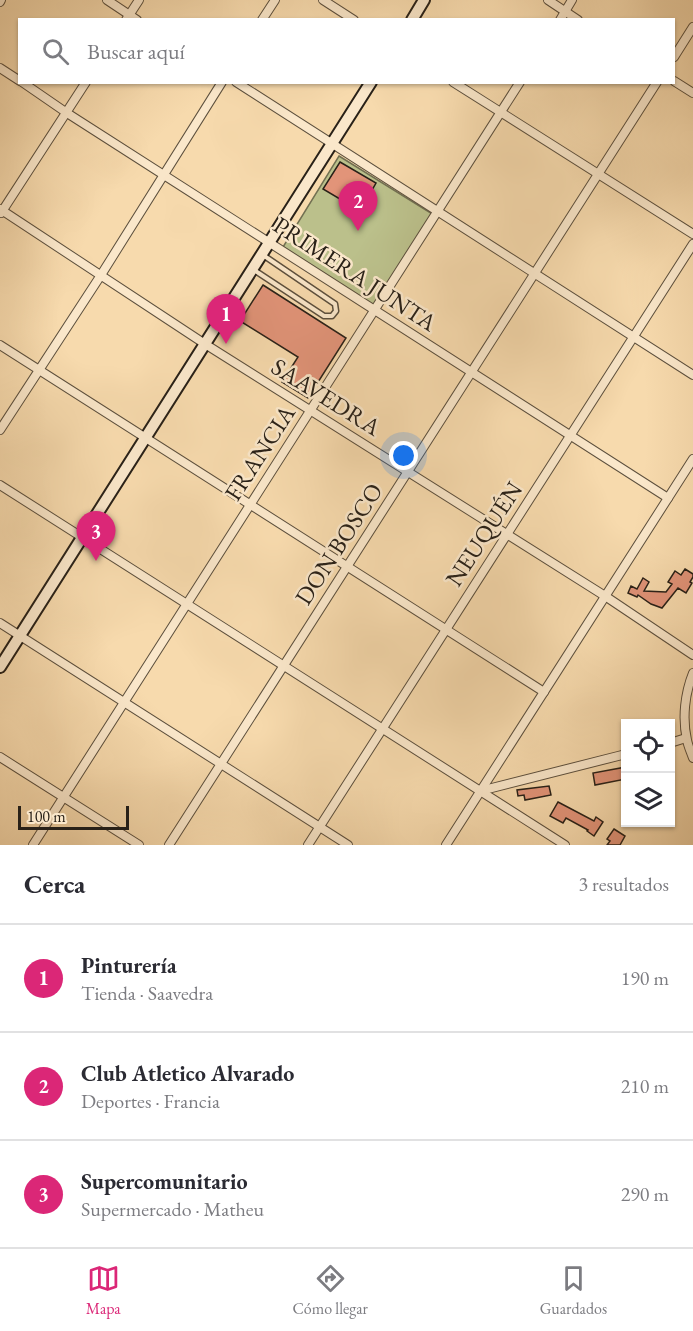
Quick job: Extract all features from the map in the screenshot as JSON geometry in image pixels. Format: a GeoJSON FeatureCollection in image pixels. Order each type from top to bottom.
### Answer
{"type":"FeatureCollection","features":[{"type":"Feature","properties":{"kind":"main road"},"geometry":{"type":"LineString","coordinates":[[413,18],[424,0]]}},
{"type":"Feature","properties":{"kind":"main road"},"geometry":{"type":"LineString","coordinates":[[0,667],[370,84]]}},
{"type":"Feature","properties":{"kind":"street"},"geometry":{"type":"LineString","coordinates":[[107,0],[131,18],[139,0]]}},
{"type":"Feature","properties":{"kind":"street"},"geometry":{"type":"LineString","coordinates":[[263,18],[275,0]]}},
{"type":"Feature","properties":{"kind":"street"},"geometry":{"type":"LineString","coordinates":[[323,0],[351,18]]}},
{"type":"Feature","properties":{"kind":"street"},"geometry":{"type":"LineString","coordinates":[[548,0],[575,18]]}},
{"type":"Feature","properties":{"kind":"street"},"geometry":{"type":"LineString","coordinates":[[561,18],[572,0]]}},
{"type":"Feature","properties":{"kind":"street"},"geometry":{"type":"LineString","coordinates":[[675,55],[693,27]]}},
{"type":"Feature","properties":{"kind":"street","name":"PRIMERA JUNTA"},"geometry":{"type":"LineString","coordinates":[[0,68],[18,80]]}},
{"type":"Feature","properties":{"kind":"street"},"geometry":{"type":"LineString","coordinates":[[675,82],[693,93]]}},
{"type":"Feature","properties":{"kind":"street","name":"PRIMERA JUNTA"},"geometry":{"type":"LineString","coordinates":[[24,84],[668,498]]}},
{"type":"Feature","properties":{"kind":"street"},"geometry":{"type":"LineString","coordinates":[[1,211],[85,84]]}},
{"type":"Feature","properties":{"kind":"street"},"geometry":{"type":"LineString","coordinates":[[0,430],[221,84]]}},
{"type":"Feature","properties":{"kind":"street"},"geometry":{"type":"LineString","coordinates":[[239,84],[693,375]]}},
{"type":"Feature","properties":{"kind":"street"},"geometry":{"type":"LineString","coordinates":[[456,84],[693,234]]}},
{"type":"Feature","properties":{"kind":"street","name":"FRANCIA"},"geometry":{"type":"LineString","coordinates":[[33,845],[519,84]]}},
{"type":"Feature","properties":{"kind":"street","name":"DON BOSCO"},"geometry":{"type":"LineString","coordinates":[[169,845],[656,84]]}},
{"type":"Feature","properties":{"kind":"street","name":"SAAVEDRA"},"geometry":{"type":"LineString","coordinates":[[1,211],[205,344],[605,596],[693,655]]}},
{"type":"Feature","properties":{"kind":"street","name":"NEUQUÉN"},"geometry":{"type":"LineString","coordinates":[[308,845],[693,244]]}},
{"type":"Feature","properties":{"kind":"street"},"geometry":{"type":"LineString","coordinates":[[0,345],[544,692]]}},
{"type":"Feature","properties":{"kind":"street"},"geometry":{"type":"LineString","coordinates":[[446,845],[693,459]]}},
{"type":"Feature","properties":{"kind":"street"},"geometry":{"type":"LineString","coordinates":[[0,485],[565,845]]}},
{"type":"Feature","properties":{"kind":"street"},"geometry":{"type":"LineString","coordinates":[[0,623],[348,845]]}},
{"type":"Feature","properties":{"kind":"street"},"geometry":{"type":"LineString","coordinates":[[693,673],[688,685],[684,710],[686,738],[693,758]]}},
{"type":"Feature","properties":{"kind":"street"},"geometry":{"type":"LineString","coordinates":[[675,741],[686,738]]}},
{"type":"Feature","properties":{"kind":"street"},"geometry":{"type":"LineString","coordinates":[[480,791],[621,755]]}},
{"type":"Feature","properties":{"kind":"street"},"geometry":{"type":"LineString","coordinates":[[0,757],[139,845]]}},
{"type":"Feature","properties":{"kind":"lane"},"geometry":{"type":"LineString","coordinates":[[253,269],[324,316],[332,316],[336,311],[335,304],[262,255]]}},
{"type":"Feature","properties":{"kind":"green space"},"geometry":{"type":"Polygon","coordinates":[[[339,156],[434,215],[376,307],[283,247],[339,156]]]}},
{"type":"Feature","properties":{"kind":"building"},"geometry":{"type":"Polygon","coordinates":[[[340,162],[376,183],[360,211],[323,189],[340,162]]]}},
{"type":"Feature","properties":{"kind":"building"},"geometry":{"type":"Polygon","coordinates":[[[263,285],[346,338],[308,398],[282,382],[298,357],[240,321],[263,285]]]}},
{"type":"Feature","properties":{"kind":"building"},"geometry":{"type":"Polygon","coordinates":[[[685,569],[693,574],[690,582],[692,583],[686,593],[678,588],[662,608],[638,595],[637,597],[628,593],[631,586],[637,589],[643,578],[649,582],[644,591],[666,592],[672,584],[668,582],[675,571],[681,575],[685,569]]]}},
{"type":"Feature","properties":{"kind":"building"},"geometry":{"type":"Polygon","coordinates":[[[621,768],[621,780],[595,785],[593,773],[621,768]]]}},
{"type":"Feature","properties":{"kind":"building"},"geometry":{"type":"Polygon","coordinates":[[[549,786],[551,795],[525,800],[524,795],[518,796],[517,790],[549,786]]]}},
{"type":"Feature","properties":{"kind":"building"},"geometry":{"type":"Polygon","coordinates":[[[558,802],[594,821],[596,817],[603,822],[594,836],[588,830],[566,818],[563,823],[550,816],[558,802]]]}},
{"type":"Feature","properties":{"kind":"building"},"geometry":{"type":"Polygon","coordinates":[[[614,829],[625,836],[620,845],[607,845],[610,841],[607,839],[614,829]]]}},
{"type":"Feature","properties":{"kind":"place","name":"Club Atletico Alvarado"},"geometry":{"type":"Point","coordinates":[358,231]}},
{"type":"Feature","properties":{"kind":"place","name":"Pinturería"},"geometry":{"type":"Point","coordinates":[226,344]}},
{"type":"Feature","properties":{"kind":"place","name":"Supercomunitario"},"geometry":{"type":"Point","coordinates":[96,561]}}]}
